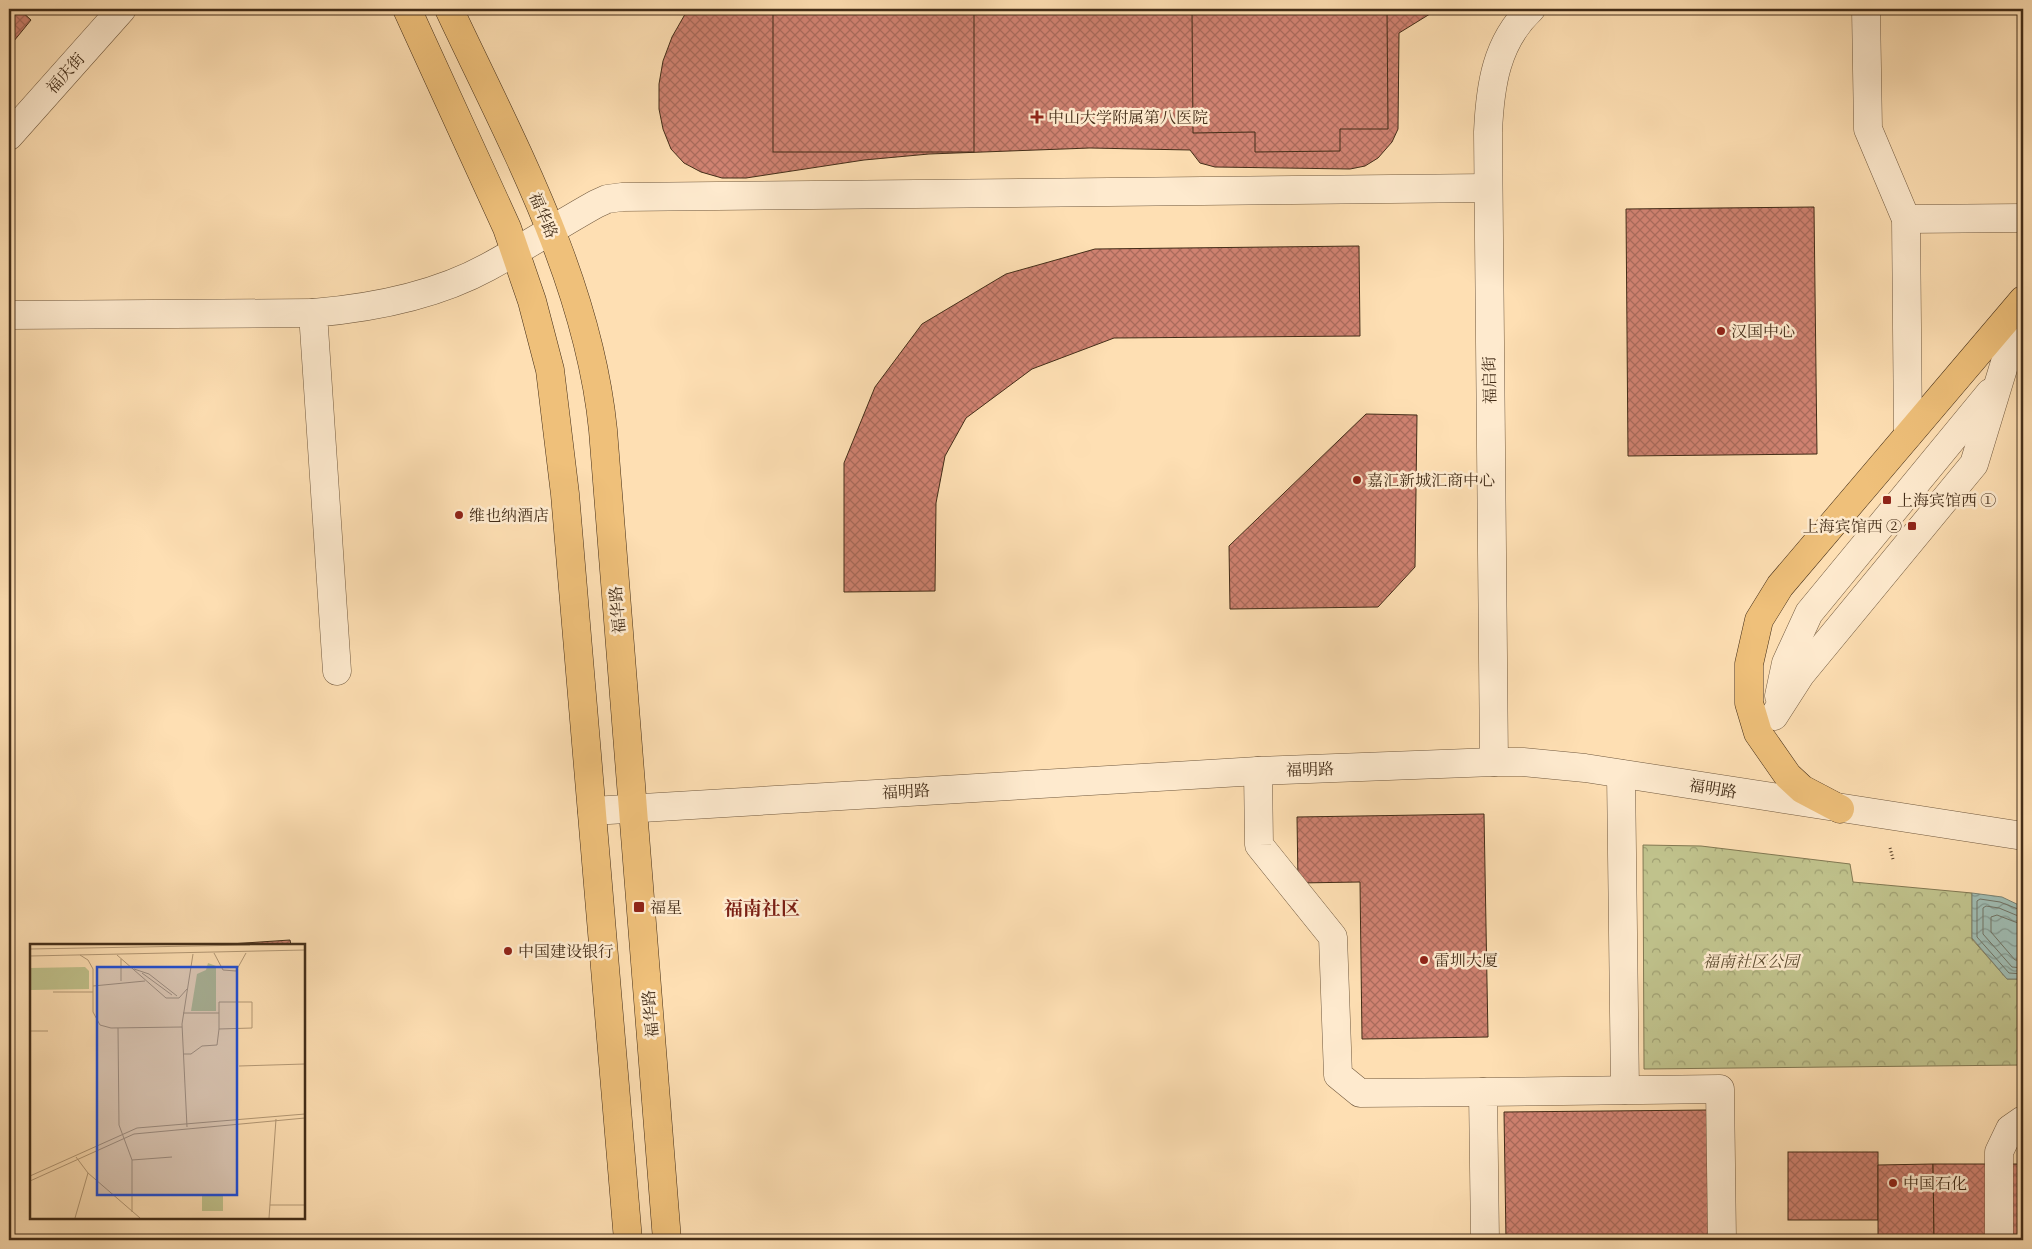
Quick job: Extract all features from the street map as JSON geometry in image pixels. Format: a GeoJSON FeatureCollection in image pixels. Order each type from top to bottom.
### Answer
{"type":"FeatureCollection","features":[{"type":"Feature","properties":{"kind":"main road"},"geometry":{"type":"LineString","coordinates":[[407,9],[496,201],[515,250],[542,334],[556,408],[628,1240]]}},
{"type":"Feature","properties":{"kind":"main road","name":"福华路"},"geometry":{"type":"LineString","coordinates":[[449,9],[551,232],[576,300],[592,359],[601,408],[668,1240]]}},
{"type":"Feature","properties":{"kind":"main road"},"geometry":{"type":"LineString","coordinates":[[1840,809],[1802,789],[1772,757],[1758,733],[1749,703],[1749,664],[1759,620],[1780,586],[2023,301]]}},
{"type":"Feature","properties":{"kind":"street","name":"福庆街"},"geometry":{"type":"LineString","coordinates":[[9,136],[122,9]]}},
{"type":"Feature","properties":{"kind":"street","name":"福启街"},"geometry":{"type":"LineString","coordinates":[[1494,762],[1487,188],[1489,106],[1495,73],[1502,50],[1514,26],[1531,9]]}},
{"type":"Feature","properties":{"kind":"street"},"geometry":{"type":"LineString","coordinates":[[1866,9],[1868,129],[1906,219],[1908,435]]}},
{"type":"Feature","properties":{"kind":"street"},"geometry":{"type":"LineString","coordinates":[[9,315],[312,313],[378,305],[417,295],[487,268],[596,204],[607,199],[622,197],[1487,188]]}},
{"type":"Feature","properties":{"kind":"street"},"geometry":{"type":"LineString","coordinates":[[1906,219],[2023,218]]}},
{"type":"Feature","properties":{"kind":"street"},"geometry":{"type":"LineString","coordinates":[[1772,757],[1774,716],[1786,663],[1809,613],[1999,382],[2023,301]]}},
{"type":"Feature","properties":{"kind":"street"},"geometry":{"type":"LineString","coordinates":[[312,313],[337,671]]}},
{"type":"Feature","properties":{"kind":"street","name":"福明路"},"geometry":{"type":"LineString","coordinates":[[592,811],[633,807],[1258,771],[1494,762],[1553,764],[2023,836]]}},
{"type":"Feature","properties":{"kind":"street"},"geometry":{"type":"LineString","coordinates":[[1258,771],[1259,845],[1333,938],[1338,1075],[1360,1092],[1720,1089],[1722,1240]]}},
{"type":"Feature","properties":{"kind":"street"},"geometry":{"type":"LineString","coordinates":[[1621,774],[1625,1090]]}},
{"type":"Feature","properties":{"kind":"street"},"geometry":{"type":"LineString","coordinates":[[1483,1092],[1484,1240]]}},
{"type":"Feature","properties":{"kind":"street"},"geometry":{"type":"LineString","coordinates":[[1999,1240],[1999,1152],[2010,1129],[2023,1120]]}},
{"type":"Feature","properties":{"kind":"path"},"geometry":{"type":"LineString","coordinates":[[1890,848],[1893,859]]}},
{"type":"Feature","properties":{"kind":"green space","name":"福南社区公园"},"geometry":{"type":"Polygon","coordinates":[[[1643,845],[1701,846],[1850,864],[1853,882],[1972,893],[1972,939],[2007,979],[2023,979],[2023,1065],[1644,1069],[1643,845]]]}},
{"type":"Feature","properties":{"kind":"water"},"geometry":{"type":"Polygon","coordinates":[[[1972,893],[2002,897],[2023,907],[2023,979],[2007,979],[1972,938],[1972,893]]]}},
{"type":"Feature","properties":{"kind":"building"},"geometry":{"type":"Polygon","coordinates":[[[9,9],[19,9],[31,20],[9,47],[9,9]]]}},
{"type":"Feature","properties":{"kind":"building"},"geometry":{"type":"Polygon","coordinates":[[[688,9],[1438,9],[1399,33],[1398,129],[1392,142],[1378,158],[1365,166],[1350,169],[1215,167],[1200,163],[1190,150],[1090,148],[929,154],[864,160],[746,178],[722,178],[701,172],[684,163],[671,149],[663,129],[659,109],[659,84],[663,61],[672,37],[688,9]]]}},
{"type":"Feature","properties":{"kind":"building"},"geometry":{"type":"Polygon","coordinates":[[[773,9],[974,9],[974,152],[773,152],[773,9]]]}},
{"type":"Feature","properties":{"kind":"building"},"geometry":{"type":"Polygon","coordinates":[[[1192,9],[1387,9],[1388,129],[1340,129],[1340,151],[1255,152],[1255,132],[1193,133],[1192,9]]]}},
{"type":"Feature","properties":{"kind":"building","name":"汉国中心"},"geometry":{"type":"Polygon","coordinates":[[[1814,207],[1817,454],[1628,456],[1626,209],[1814,207]]]}},
{"type":"Feature","properties":{"kind":"building"},"geometry":{"type":"Polygon","coordinates":[[[1359,246],[1360,336],[1114,338],[1032,369],[966,418],[945,456],[936,503],[935,591],[844,592],[844,463],[875,387],[922,324],[1006,274],[1095,249],[1359,246]]]}},
{"type":"Feature","properties":{"kind":"building","name":"嘉汇新城汇商中心"},"geometry":{"type":"Polygon","coordinates":[[[1366,414],[1417,415],[1415,567],[1378,607],[1230,609],[1229,546],[1366,414]]]}},
{"type":"Feature","properties":{"kind":"building","name":"雷圳大厦"},"geometry":{"type":"Polygon","coordinates":[[[1484,814],[1488,1037],[1362,1039],[1360,882],[1298,883],[1297,817],[1484,814]]]}},
{"type":"Feature","properties":{"kind":"building"},"geometry":{"type":"Polygon","coordinates":[[[290,940],[291,944],[230,944],[290,940]]]}},
{"type":"Feature","properties":{"kind":"building"},"geometry":{"type":"Polygon","coordinates":[[[1708,1110],[1710,1240],[1506,1240],[1504,1112],[1708,1110]]]}},
{"type":"Feature","properties":{"kind":"building"},"geometry":{"type":"Polygon","coordinates":[[[1788,1152],[1878,1152],[1878,1220],[1788,1220],[1788,1152]]]}},
{"type":"Feature","properties":{"kind":"building"},"geometry":{"type":"Polygon","coordinates":[[[1933,1164],[1934,1240],[1878,1240],[1878,1165],[1933,1164]]]}},
{"type":"Feature","properties":{"kind":"building"},"geometry":{"type":"Polygon","coordinates":[[[1933,1164],[2023,1164],[2023,1237],[1934,1237],[1933,1164]]]}},
{"type":"Feature","properties":{"kind":"place","name":"中山大学附属第八医院"},"geometry":{"type":"Point","coordinates":[1037,117]}},
{"type":"Feature","properties":{"kind":"place","name":"汉国中心"},"geometry":{"type":"Point","coordinates":[1721,331]}},
{"type":"Feature","properties":{"kind":"place","name":"嘉汇新城汇商中心"},"geometry":{"type":"Point","coordinates":[1357,480]}},
{"type":"Feature","properties":{"kind":"place","name":"上海宾馆西 ①"},"geometry":{"type":"Point","coordinates":[1887,500]}},
{"type":"Feature","properties":{"kind":"place","name":"维也纳酒店"},"geometry":{"type":"Point","coordinates":[459,515]}},
{"type":"Feature","properties":{"kind":"place","name":"上海宾馆西 ②"},"geometry":{"type":"Point","coordinates":[1912,526]}},
{"type":"Feature","properties":{"kind":"place","name":"福星"},"geometry":{"type":"Point","coordinates":[639,907]}},
{"type":"Feature","properties":{"kind":"place","name":"中国建设银行"},"geometry":{"type":"Point","coordinates":[508,951]}},
{"type":"Feature","properties":{"kind":"place","name":"雷圳大厦"},"geometry":{"type":"Point","coordinates":[1424,960]}},
{"type":"Feature","properties":{"kind":"place","name":"中国石化"},"geometry":{"type":"Point","coordinates":[1893,1183]}},
{"type":"Feature","properties":{"kind":"district","name":"福南社区"},"geometry":{"type":"Point","coordinates":[762,908]}}]}
